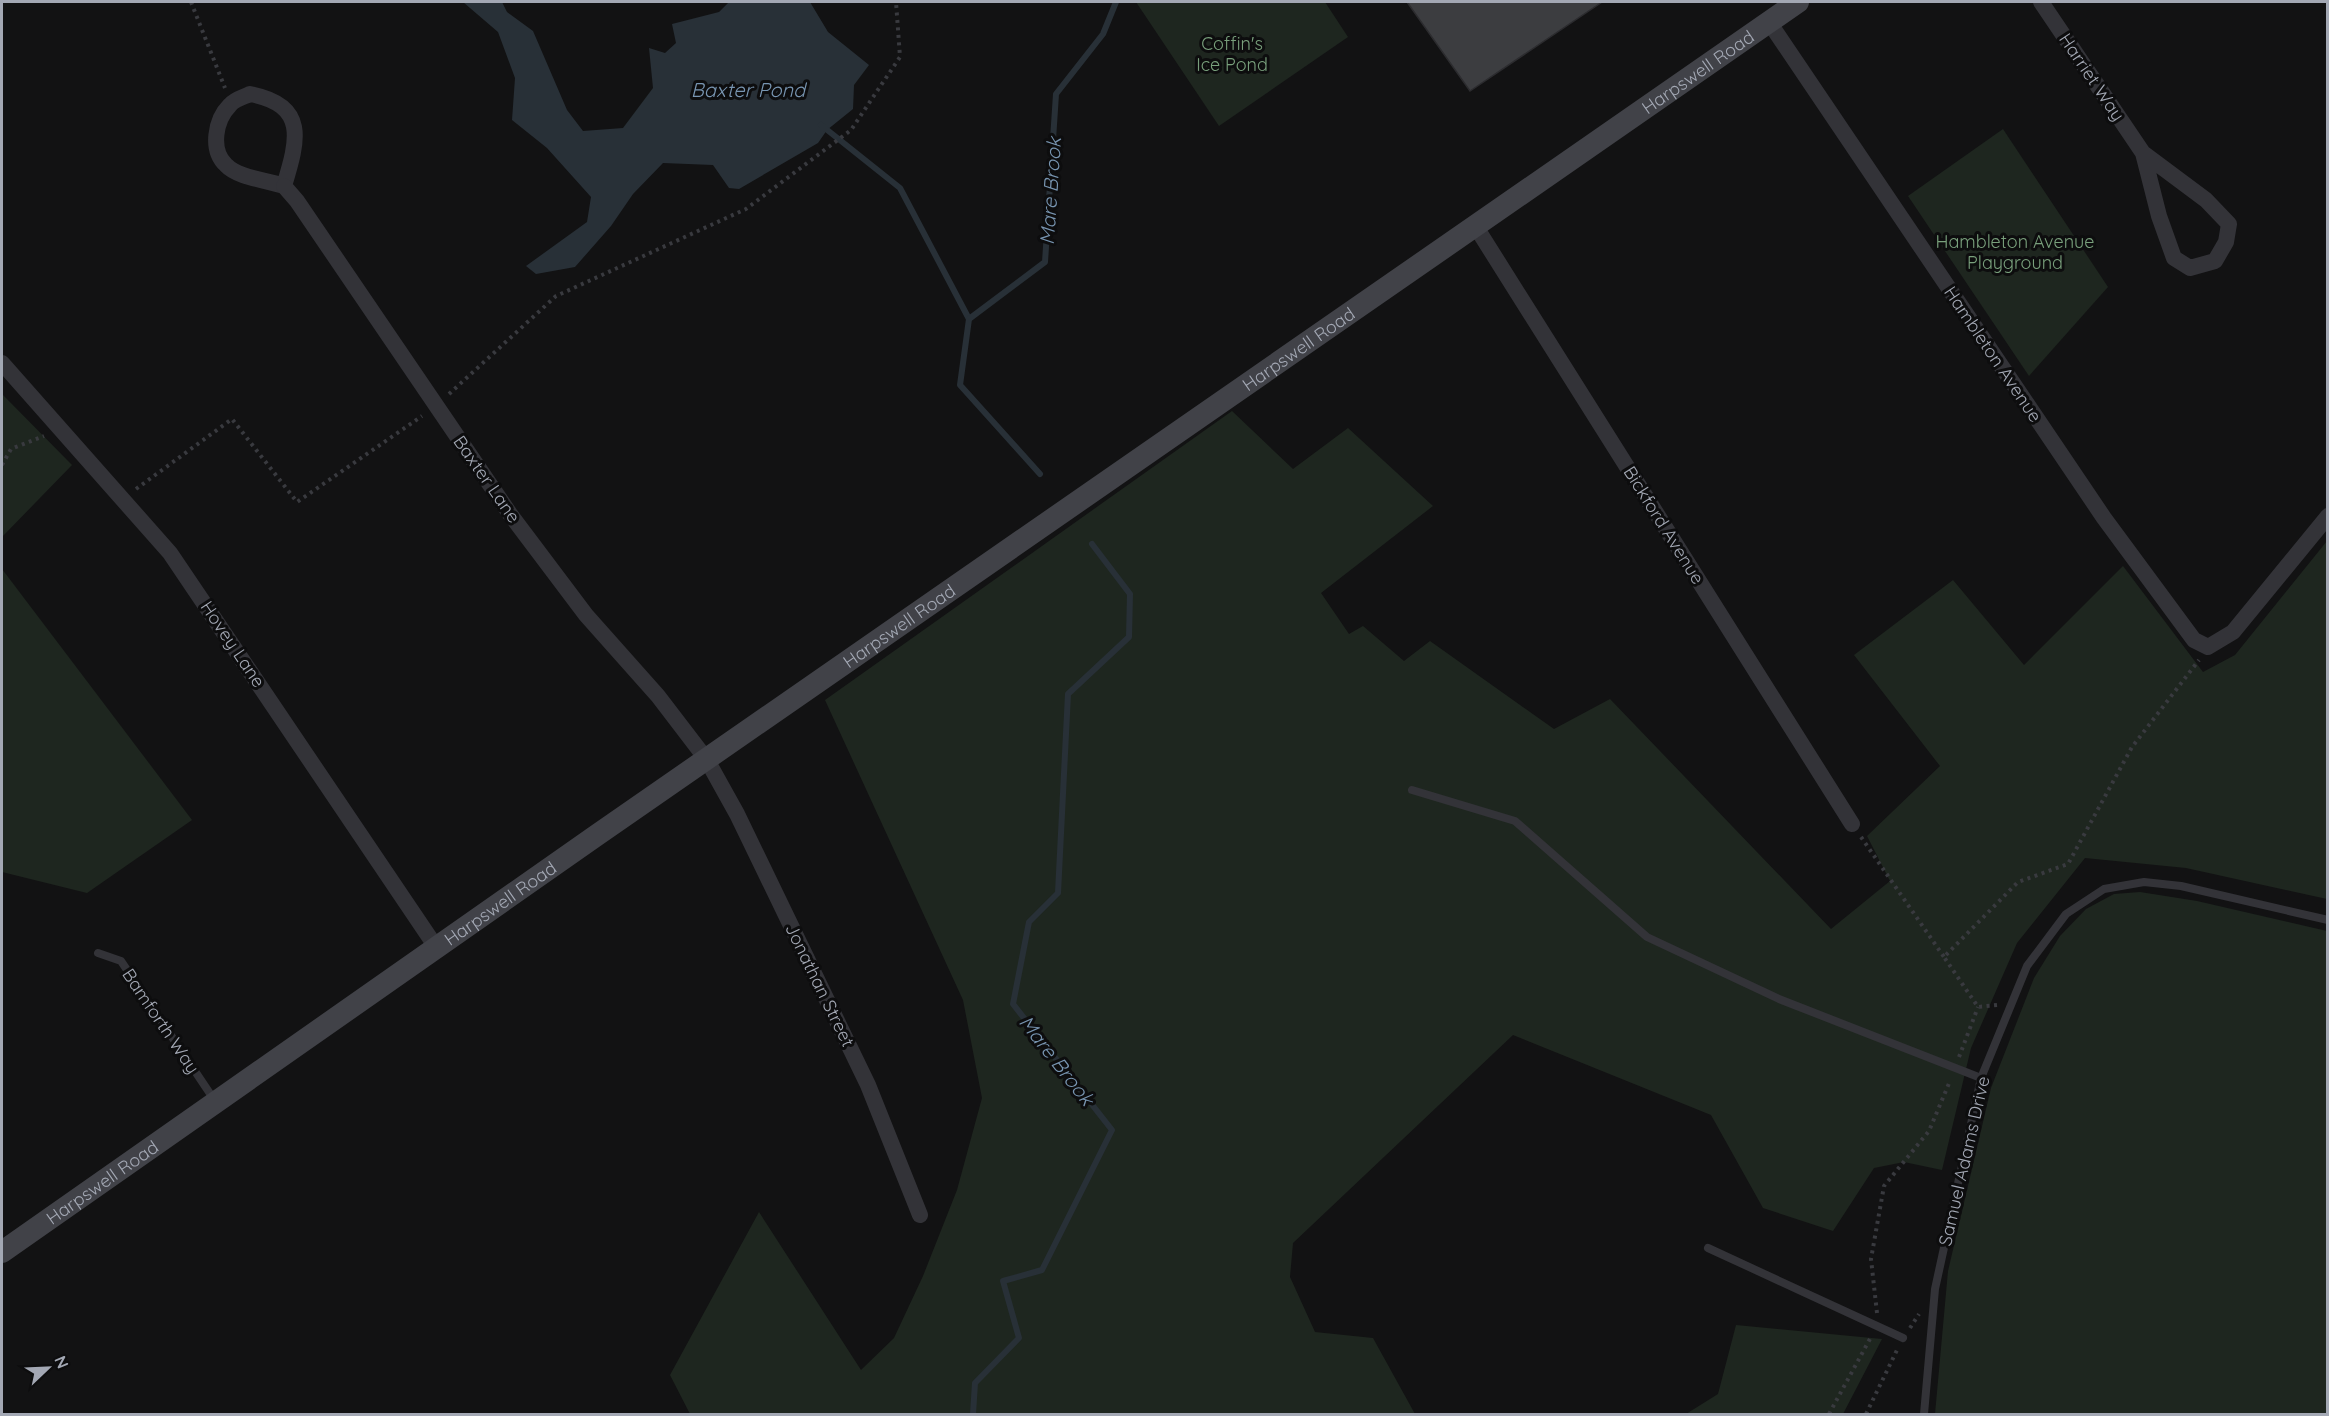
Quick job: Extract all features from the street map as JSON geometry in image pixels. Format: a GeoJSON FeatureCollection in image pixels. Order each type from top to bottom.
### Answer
{"type":"FeatureCollection","features":[{"type":"Feature","properties":{"kind":"main road","name":"Harpswell Road"},"geometry":{"type":"LineString","coordinates":[[2,1252],[436,947],[1798,2]]}},
{"type":"Feature","properties":{"kind":"street","name":"Harriet Way"},"geometry":{"type":"LineString","coordinates":[[2041,2],[2143,153],[2206,200],[2229,224],[2226,242],[2215,261],[2190,268],[2174,258],[2159,216],[2143,153]]}},
{"type":"Feature","properties":{"kind":"street","name":"Hambleton Avenue"},"geometry":{"type":"LineString","coordinates":[[1769,22],[2104,518],[2194,640],[2208,647]]}},
{"type":"Feature","properties":{"kind":"street"},"geometry":{"type":"LineString","coordinates":[[250,94],[270,98],[285,106],[293,122],[295,139],[284,186],[226,166],[216,151],[220,117],[231,103],[250,94]]}},
{"type":"Feature","properties":{"kind":"street","name":"Baxter Lane"},"geometry":{"type":"LineString","coordinates":[[284,186],[297,201],[510,514],[586,615],[658,696],[707,760]]}},
{"type":"Feature","properties":{"kind":"street","name":"Bickford Avenue"},"geometry":{"type":"LineString","coordinates":[[1476,227],[1852,824]]}},
{"type":"Feature","properties":{"kind":"street","name":"Hovey Lane"},"geometry":{"type":"LineString","coordinates":[[2,363],[170,553],[436,947]]}},
{"type":"Feature","properties":{"kind":"street"},"geometry":{"type":"LineString","coordinates":[[2208,647],[2233,632],[2328,516]]}},
{"type":"Feature","properties":{"kind":"street","name":"Jonathan Street"},"geometry":{"type":"LineString","coordinates":[[707,760],[737,814],[868,1084],[920,1215]]}},
{"type":"Feature","properties":{"kind":"lane"},"geometry":{"type":"LineString","coordinates":[[1412,790],[1515,821],[1647,937],[1779,999],[1981,1078]]}},
{"type":"Feature","properties":{"kind":"lane","name":"Samuel Adams Drive"},"geometry":{"type":"LineString","coordinates":[[1924,1414],[1935,1289],[1981,1078],[2027,966],[2066,914],[2104,889],[2144,882],[2181,886],[2328,920]]}},
{"type":"Feature","properties":{"kind":"lane","name":"Bamforth Way"},"geometry":{"type":"LineString","coordinates":[[98,952],[121,961],[216,1101]]}},
{"type":"Feature","properties":{"kind":"lane"},"geometry":{"type":"LineString","coordinates":[[1708,1248],[1903,1338]]}},
{"type":"Feature","properties":{"kind":"path"},"geometry":{"type":"LineString","coordinates":[[191,2],[231,103]]}},
{"type":"Feature","properties":{"kind":"path"},"geometry":{"type":"LineString","coordinates":[[123,499],[232,419],[297,502],[436,406],[556,296],[746,209],[851,130],[900,57],[896,2]]}},
{"type":"Feature","properties":{"kind":"path"},"geometry":{"type":"LineString","coordinates":[[2,465],[11,449],[61,429]]}},
{"type":"Feature","properties":{"kind":"path"},"geometry":{"type":"LineString","coordinates":[[1944,957],[2018,882],[2068,864],[2132,747],[2208,647]]}},
{"type":"Feature","properties":{"kind":"path"},"geometry":{"type":"LineString","coordinates":[[1852,824],[1978,1007]]}},
{"type":"Feature","properties":{"kind":"path"},"geometry":{"type":"LineString","coordinates":[[1978,1007],[2012,1003]]}},
{"type":"Feature","properties":{"kind":"path"},"geometry":{"type":"LineString","coordinates":[[1829,1414],[1877,1326],[1871,1259],[1884,1186],[1929,1131],[1978,1007]]}},
{"type":"Feature","properties":{"kind":"green space","name":"Coffin's Ice Pond"},"geometry":{"type":"Polygon","coordinates":[[[1136,2],[1325,2],[1348,37],[1219,126],[1136,2]]]}},
{"type":"Feature","properties":{"kind":"green space","name":"Hambleton Avenue Playground"},"geometry":{"type":"Polygon","coordinates":[[[2003,129],[2108,287],[2029,376],[1908,196],[2003,129]]]}},
{"type":"Feature","properties":{"kind":"green space"},"geometry":{"type":"Polygon","coordinates":[[[2,394],[72,465],[2,537],[2,394]]]}},
{"type":"Feature","properties":{"kind":"green space"},"geometry":{"type":"Polygon","coordinates":[[[1232,411],[1293,469],[1348,428],[1433,506],[1321,593],[1349,634],[1363,626],[1404,661],[1430,641],[1554,729],[1610,699],[1831,929],[1890,881],[1867,836],[1940,766],[1854,655],[1953,580],[2024,665],[2123,566],[2203,672],[2235,655],[2327,541],[2327,899],[2186,868],[2085,858],[2017,943],[1971,1048],[1942,1170],[1904,1162],[1874,1168],[1833,1231],[1763,1208],[1711,1115],[1513,1035],[1293,1243],[1290,1277],[1315,1332],[1373,1338],[1415,1414],[690,1414],[670,1375],[759,1212],[861,1370],[894,1338],[923,1276],[957,1190],[982,1098],[963,1000],[825,700],[1232,411]]]}},
{"type":"Feature","properties":{"kind":"green space"},"geometry":{"type":"Polygon","coordinates":[[[2,569],[192,820],[87,893],[2,872],[2,569]]]}},
{"type":"Feature","properties":{"kind":"green space"},"geometry":{"type":"Polygon","coordinates":[[[2140,892],[2197,901],[2327,931],[2327,1414],[1935,1414],[1948,1271],[1991,1088],[2034,978],[2060,936],[2086,909],[2114,894],[2140,892]]]}},
{"type":"Feature","properties":{"kind":"green space"},"geometry":{"type":"Polygon","coordinates":[[[1736,1325],[1882,1339],[1843,1414],[1686,1414],[1718,1394],[1736,1325]]]}},
{"type":"Feature","properties":{"kind":"water","name":"Baxter Pond"},"geometry":{"type":"Polygon","coordinates":[[[463,2],[502,2],[507,12],[533,31],[567,110],[583,131],[623,128],[653,88],[649,48],[665,53],[676,43],[672,24],[719,12],[729,2],[810,2],[828,32],[869,65],[854,85],[853,109],[827,130],[818,143],[739,189],[729,188],[713,165],[663,163],[633,194],[611,226],[575,267],[536,274],[526,266],[587,222],[591,197],[547,148],[512,120],[515,78],[498,32],[463,2]]]}},
{"type":"Feature","properties":{"kind":"building"},"geometry":{"type":"Polygon","coordinates":[[[1407,2],[1602,2],[1470,91],[1407,2]]]}},
{"type":"Feature","properties":{"kind":"waterway","name":"Mare Brook"},"geometry":{"type":"LineString","coordinates":[[1040,474],[960,385],[969,319],[1045,262],[1056,94],[1103,34],[1116,2]]}},
{"type":"Feature","properties":{"kind":"waterway"},"geometry":{"type":"LineString","coordinates":[[821,125],[900,188],[969,319]]}},
{"type":"Feature","properties":{"kind":"waterway","name":"Mare Brook"},"geometry":{"type":"LineString","coordinates":[[973,1414],[975,1383],[1019,1338],[1003,1281],[1042,1270],[1112,1130],[1013,1004],[1029,922],[1058,893],[1068,694],[1129,637],[1130,594],[1092,544]]}}]}
